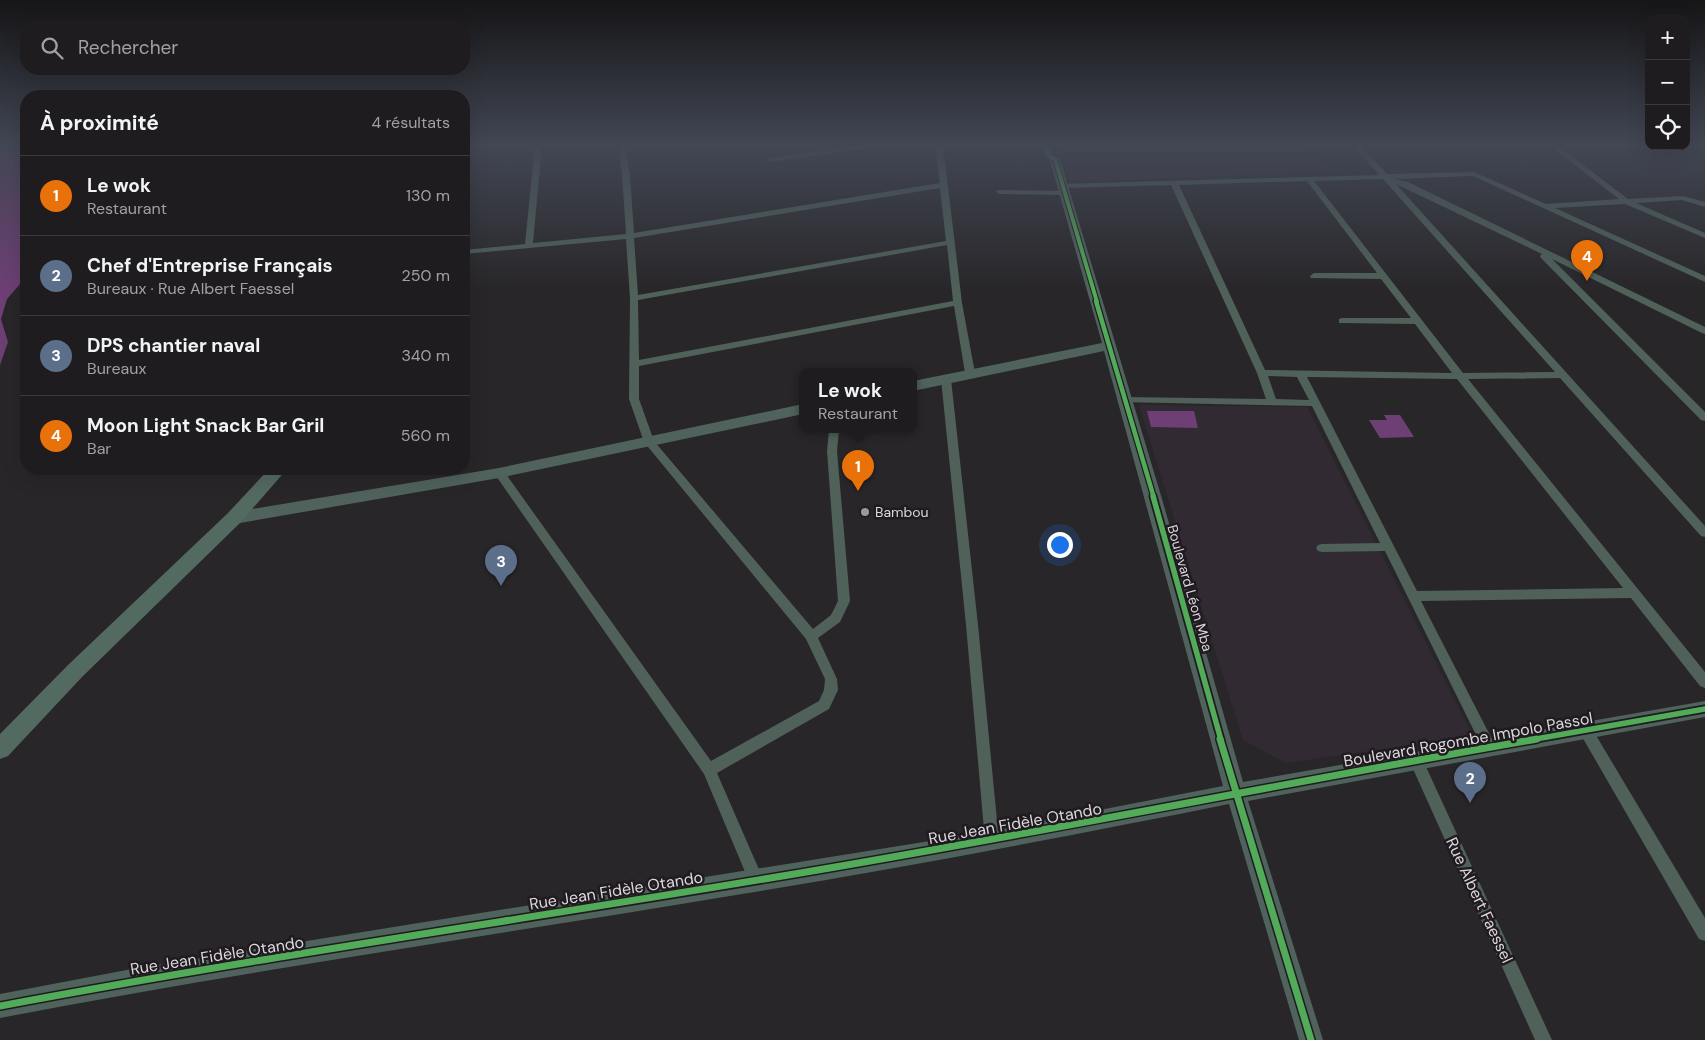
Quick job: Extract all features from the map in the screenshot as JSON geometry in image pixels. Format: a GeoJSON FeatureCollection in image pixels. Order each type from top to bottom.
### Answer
{"type":"FeatureCollection","features":[{"type":"Feature","properties":{"kind":"main road"},"geometry":{"type":"LineString","coordinates":[[0,749],[75,671],[234,518],[273,475]]}},
{"type":"Feature","properties":{"kind":"street"},"geometry":{"type":"LineString","coordinates":[[529,246],[534,194]]}},
{"type":"Feature","properties":{"kind":"street"},"geometry":{"type":"LineString","coordinates":[[627,194],[634,298],[634,399],[649,442],[811,636],[831,679],[831,690],[824,705],[709,770]]}},
{"type":"Feature","properties":{"kind":"street"},"geometry":{"type":"LineString","coordinates":[[470,251],[630,236],[891,194]]}},
{"type":"Feature","properties":{"kind":"street"},"geometry":{"type":"LineString","coordinates":[[945,194],[958,303],[970,373]]}},
{"type":"Feature","properties":{"kind":"street","name":"Boulevard Léon Mba"},"geometry":{"type":"LineString","coordinates":[[1064,194],[1154,499],[1236,795],[1311,1040]]}},
{"type":"Feature","properties":{"kind":"street"},"geometry":{"type":"LineString","coordinates":[[1179,194],[1262,373],[1272,402]]}},
{"type":"Feature","properties":{"kind":"street"},"geometry":{"type":"LineString","coordinates":[[1320,194],[1460,376],[1705,682]]}},
{"type":"Feature","properties":{"kind":"street"},"geometry":{"type":"LineString","coordinates":[[1400,194],[1705,533]]}},
{"type":"Feature","properties":{"kind":"street"},"geometry":{"type":"LineString","coordinates":[[1425,194],[1705,331]]}},
{"type":"Feature","properties":{"kind":"street"},"geometry":{"type":"LineString","coordinates":[[1518,194],[1705,279]]}},
{"type":"Feature","properties":{"kind":"street"},"geometry":{"type":"LineString","coordinates":[[1616,194],[1627,202],[1705,236]]}},
{"type":"Feature","properties":{"kind":"street"},"geometry":{"type":"LineString","coordinates":[[1546,206],[1683,198],[1705,205]]}},
{"type":"Feature","properties":{"kind":"street"},"geometry":{"type":"LineString","coordinates":[[1411,205],[1438,200]]}},
{"type":"Feature","properties":{"kind":"street"},"geometry":{"type":"LineString","coordinates":[[634,298],[952,242]]}},
{"type":"Feature","properties":{"kind":"street"},"geometry":{"type":"LineString","coordinates":[[1536,249],[1705,418]]}},
{"type":"Feature","properties":{"kind":"street"},"geometry":{"type":"LineString","coordinates":[[1314,276],[1382,276]]}},
{"type":"Feature","properties":{"kind":"street"},"geometry":{"type":"LineString","coordinates":[[635,364],[958,303]]}},
{"type":"Feature","properties":{"kind":"street"},"geometry":{"type":"LineString","coordinates":[[1342,321],[1417,321]]}},
{"type":"Feature","properties":{"kind":"street"},"geometry":{"type":"LineString","coordinates":[[917,385],[1109,346]]}},
{"type":"Feature","properties":{"kind":"street"},"geometry":{"type":"LineString","coordinates":[[1262,373],[1460,376],[1562,375]]}},
{"type":"Feature","properties":{"kind":"street"},"geometry":{"type":"LineString","coordinates":[[1300,374],[1489,747]]}},
{"type":"Feature","properties":{"kind":"street"},"geometry":{"type":"LineString","coordinates":[[946,379],[992,841]]}},
{"type":"Feature","properties":{"kind":"street"},"geometry":{"type":"LineString","coordinates":[[1124,400],[1315,403]]}},
{"type":"Feature","properties":{"kind":"street"},"geometry":{"type":"LineString","coordinates":[[234,518],[499,473],[799,410]]}},
{"type":"Feature","properties":{"kind":"street"},"geometry":{"type":"LineString","coordinates":[[811,636],[833,623],[841,612],[844,601],[832,451],[834,433]]}},
{"type":"Feature","properties":{"kind":"street"},"geometry":{"type":"LineString","coordinates":[[499,473],[709,770],[756,881]]}},
{"type":"Feature","properties":{"kind":"street"},"geometry":{"type":"LineString","coordinates":[[1322,548],[1388,547]]}},
{"type":"Feature","properties":{"kind":"street"},"geometry":{"type":"LineString","coordinates":[[1413,596],[1632,592]]}},
{"type":"Feature","properties":{"kind":"street","name":"Boulevard Rogombe Impolo Passol"},"geometry":{"type":"LineString","coordinates":[[1236,795],[1416,760],[1705,709]]}},
{"type":"Feature","properties":{"kind":"street"},"geometry":{"type":"LineString","coordinates":[[1586,731],[1705,933]]}},
{"type":"Feature","properties":{"kind":"street","name":"Rue Albert Faessel"},"geometry":{"type":"LineString","coordinates":[[1416,760],[1544,1040]]}},
{"type":"Feature","properties":{"kind":"street","name":"Rue Jean Fidèle Otando"},"geometry":{"type":"LineString","coordinates":[[0,1006],[151,978],[756,881],[992,841],[1236,795]]}},
{"type":"Feature","properties":{"kind":"shaded area"},"geometry":{"type":"Polygon","coordinates":[[[0,194],[20,194],[20,284],[7,299],[1,319],[8,342],[0,365],[0,194]]]}},
{"type":"Feature","properties":{"kind":"shaded area"},"geometry":{"type":"Polygon","coordinates":[[[1139,405],[1307,407],[1473,736],[1286,763],[1243,740],[1139,405]]]}},
{"type":"Feature","properties":{"kind":"shaded area"},"geometry":{"type":"Polygon","coordinates":[[[1147,411],[1194,411],[1198,428],[1151,427],[1147,411]]]}},
{"type":"Feature","properties":{"kind":"shaded area"},"geometry":{"type":"Polygon","coordinates":[[[1384,415],[1400,415],[1414,437],[1380,438],[1369,420],[1387,420],[1384,415]]]}},
{"type":"Feature","properties":{"kind":"cycle path"},"geometry":{"type":"LineString","coordinates":[[1065,194],[1154,499],[1236,795],[1311,1040]]}},
{"type":"Feature","properties":{"kind":"cycle path"},"geometry":{"type":"LineString","coordinates":[[0,1006],[132,981],[738,884],[992,841],[1319,777],[1705,709]]}},
{"type":"Feature","properties":{"kind":"place","name":"Moon Light Snack Bar Gril"},"geometry":{"type":"Point","coordinates":[1587,281]}},
{"type":"Feature","properties":{"kind":"place","name":"Le wok"},"geometry":{"type":"Point","coordinates":[858,491]}},
{"type":"Feature","properties":{"kind":"place","name":"Bambou"},"geometry":{"type":"Point","coordinates":[865,512]}},
{"type":"Feature","properties":{"kind":"place","name":"DPS chantier naval"},"geometry":{"type":"Point","coordinates":[501,586]}},
{"type":"Feature","properties":{"kind":"place","name":"Chef d'Entreprise Français"},"geometry":{"type":"Point","coordinates":[1470,803]}}]}
